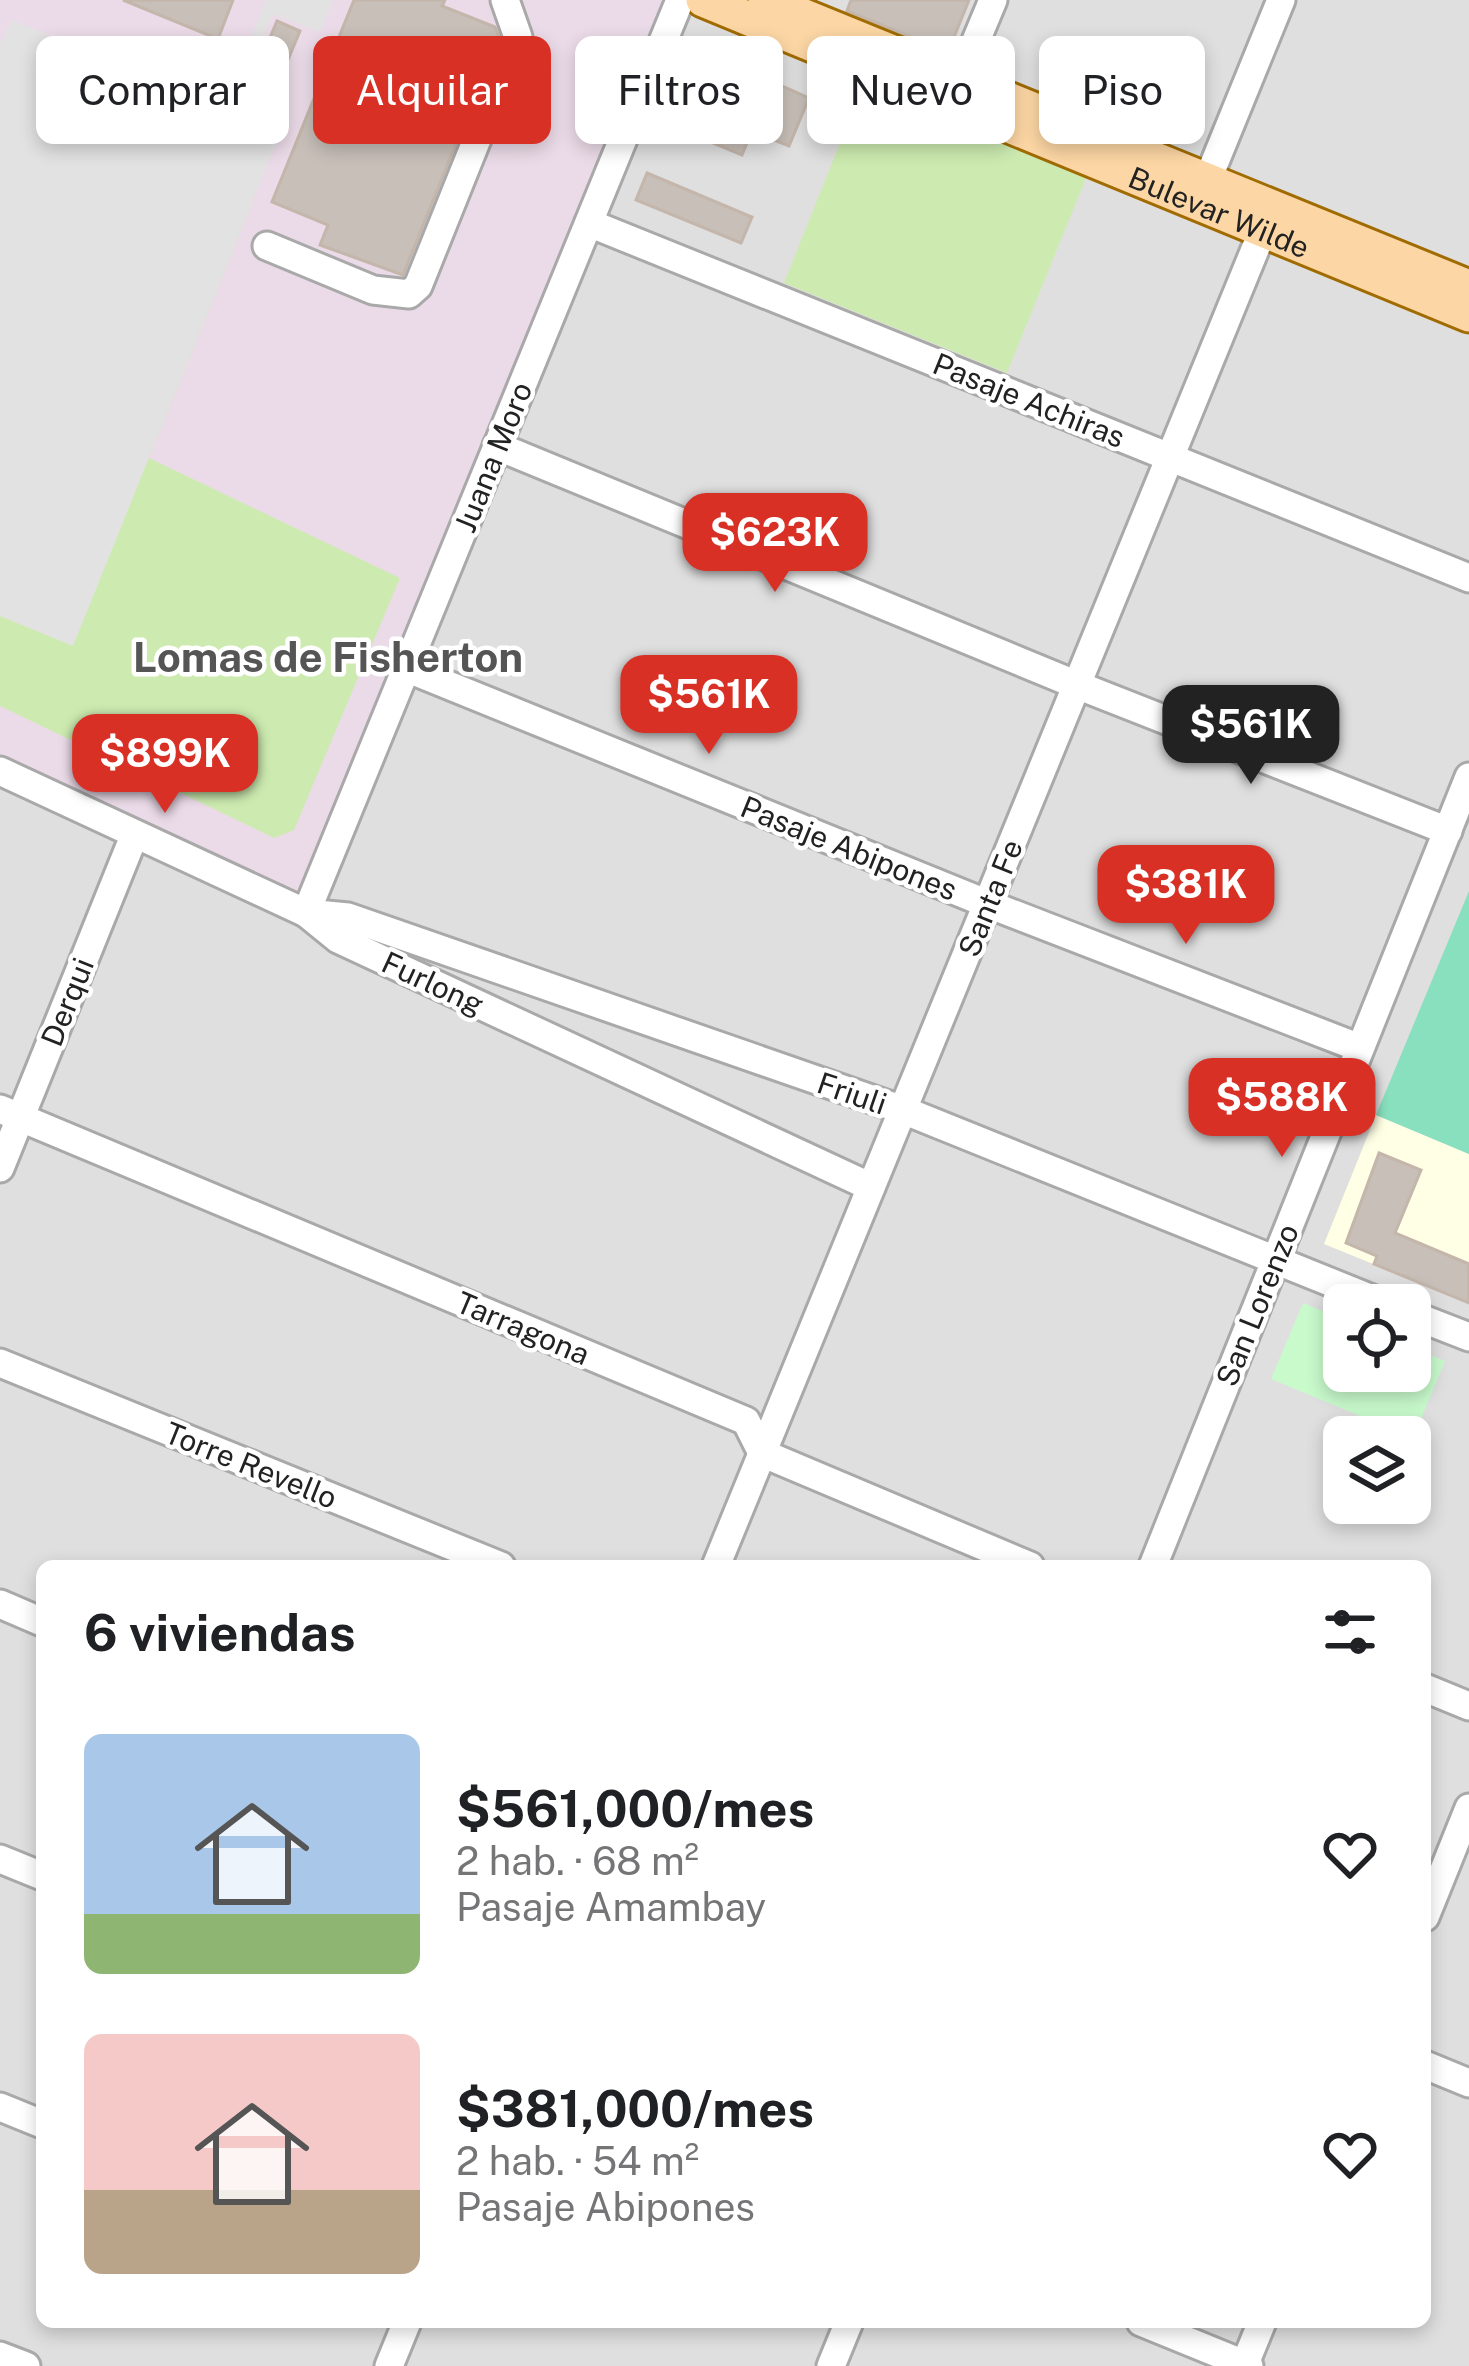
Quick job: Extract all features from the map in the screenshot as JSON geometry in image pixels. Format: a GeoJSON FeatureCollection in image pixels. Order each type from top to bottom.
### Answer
{"type":"FeatureCollection","features":[{"type":"Feature","properties":{"kind":"main road","name":"Bulevar Wilde"},"geometry":{"type":"LineString","coordinates":[[703,0],[807,37]]}},
{"type":"Feature","properties":{"kind":"main road","name":"Bulevar Wilde"},"geometry":{"type":"LineString","coordinates":[[765,0],[841,36]]}},
{"type":"Feature","properties":{"kind":"main road","name":"Bulevar Wilde"},"geometry":{"type":"LineString","coordinates":[[1015,115],[1466,296]]}},
{"type":"Feature","properties":{"kind":"main road","name":"Bulevar Wilde"},"geometry":{"type":"LineString","coordinates":[[1203,192],[1263,230],[1466,296]]}},
{"type":"Feature","properties":{"kind":"street"},"geometry":{"type":"LineString","coordinates":[[268,246],[373,290],[409,294],[418,286],[518,37],[505,0]]}},
{"type":"Feature","properties":{"kind":"street","name":"Juana Moro"},"geometry":{"type":"LineString","coordinates":[[306,913],[680,0]]}},
{"type":"Feature","properties":{"kind":"street"},"geometry":{"type":"LineString","coordinates":[[979,36],[994,0]]}},
{"type":"Feature","properties":{"kind":"street"},"geometry":{"type":"LineString","coordinates":[[1203,192],[1280,0]]}},
{"type":"Feature","properties":{"kind":"street","name":"Pasaje Achiras"},"geometry":{"type":"LineString","coordinates":[[589,223],[1469,578]]}},
{"type":"Feature","properties":{"kind":"street","name":"Santa Fe"},"geometry":{"type":"LineString","coordinates":[[718,1560],[1263,230]]}},
{"type":"Feature","properties":{"kind":"street"},"geometry":{"type":"LineString","coordinates":[[497,446],[1077,685],[1448,831]]}},
{"type":"Feature","properties":{"kind":"street","name":"Pasaje Abipones"},"geometry":{"type":"LineString","coordinates":[[406,668],[988,904],[1360,1048]]}},
{"type":"Feature","properties":{"kind":"street","name":"Furlong"},"geometry":{"type":"LineString","coordinates":[[0,771],[306,913],[338,939],[871,1187]]}},
{"type":"Feature","properties":{"kind":"street","name":"San Lorenzo"},"geometry":{"type":"LineString","coordinates":[[1155,1560],[1469,777]]}},
{"type":"Feature","properties":{"kind":"street","name":"Derqui"},"geometry":{"type":"LineString","coordinates":[[0,1168],[10,1113],[134,836]]}},
{"type":"Feature","properties":{"kind":"street","name":"Friuli"},"geometry":{"type":"LineString","coordinates":[[306,913],[348,917],[903,1110],[1334,1284]]}},
{"type":"Feature","properties":{"kind":"street","name":"Tarragona"},"geometry":{"type":"LineString","coordinates":[[10,1113],[746,1421],[762,1453],[1016,1560]]}},
{"type":"Feature","properties":{"kind":"street"},"geometry":{"type":"LineString","coordinates":[[1431,1322],[1469,1337]]}},
{"type":"Feature","properties":{"kind":"street","name":"Torre Revello"},"geometry":{"type":"LineString","coordinates":[[0,1363],[487,1560]]}},
{"type":"Feature","properties":{"kind":"street"},"geometry":{"type":"LineString","coordinates":[[0,1604],[36,1619]]}},
{"type":"Feature","properties":{"kind":"street"},"geometry":{"type":"LineString","coordinates":[[1431,1690],[1469,1706]]}},
{"type":"Feature","properties":{"kind":"street"},"geometry":{"type":"LineString","coordinates":[[1431,1902],[1469,1808]]}},
{"type":"Feature","properties":{"kind":"street"},"geometry":{"type":"LineString","coordinates":[[0,1859],[36,1874]]}},
{"type":"Feature","properties":{"kind":"street"},"geometry":{"type":"LineString","coordinates":[[1431,2067],[1469,2083]]}},
{"type":"Feature","properties":{"kind":"street"},"geometry":{"type":"LineString","coordinates":[[0,2107],[36,2121]]}},
{"type":"Feature","properties":{"kind":"street"},"geometry":{"type":"LineString","coordinates":[[389,2366],[405,2328]]}},
{"type":"Feature","properties":{"kind":"street"},"geometry":{"type":"LineString","coordinates":[[831,2366],[847,2328]]}},
{"type":"Feature","properties":{"kind":"street"},"geometry":{"type":"LineString","coordinates":[[1157,2328],[1246,2365],[1260,2328]]}},
{"type":"Feature","properties":{"kind":"street"},"geometry":{"type":"LineString","coordinates":[[0,2356],[26,2366]]}},
{"type":"Feature","properties":{"kind":"shaded area"},"geometry":{"type":"Polygon","coordinates":[[[0,0],[1469,0],[1469,2366],[0,2366],[0,0]]]}},
{"type":"Feature","properties":{"kind":"shaded area"},"geometry":{"type":"Polygon","coordinates":[[[0,0],[680,0],[665,36],[575,36],[575,144],[621,144],[306,913],[0,771],[0,0]]]}},
{"type":"Feature","properties":{"kind":"shaded area"},"geometry":{"type":"Polygon","coordinates":[[[266,0],[333,0],[320,32],[273,14],[264,36],[251,36],[266,0]]]}},
{"type":"Feature","properties":{"kind":"shaded area"},"geometry":{"type":"Polygon","coordinates":[[[12,20],[51,36],[36,36],[36,144],[276,144],[73,646],[0,616],[0,44],[12,20]]]}},
{"type":"Feature","properties":{"kind":"shaded area"},"geometry":{"type":"Polygon","coordinates":[[[1376,1115],[1469,1154],[1469,1303],[1324,1244],[1376,1115]]]}},
{"type":"Feature","properties":{"kind":"green space"},"geometry":{"type":"Polygon","coordinates":[[[0,102],[36,117],[36,144],[102,144],[251,205],[149,458],[400,578],[294,830],[274,838],[0,706],[0,102]]]}},
{"type":"Feature","properties":{"kind":"green space"},"geometry":{"type":"Polygon","coordinates":[[[840,144],[1015,144],[1088,173],[1007,373],[784,283],[840,144]]]}},
{"type":"Feature","properties":{"kind":"green space"},"geometry":{"type":"Polygon","coordinates":[[[1469,891],[1469,1154],[1376,1115],[1469,891]]]}},
{"type":"Feature","properties":{"kind":"green space"},"geometry":{"type":"Polygon","coordinates":[[[1303,1303],[1323,1311],[1323,1392],[1431,1392],[1431,1355],[1445,1361],[1422,1416],[1360,1416],[1271,1379],[1303,1303]]]}},
{"type":"Feature","properties":{"kind":"building"},"geometry":{"type":"Polygon","coordinates":[[[123,0],[233,0],[219,36],[123,0]]]}},
{"type":"Feature","properties":{"kind":"building"},"geometry":{"type":"Polygon","coordinates":[[[354,0],[445,0],[442,6],[495,27],[499,36],[339,36],[354,0]]]}},
{"type":"Feature","properties":{"kind":"building"},"geometry":{"type":"Polygon","coordinates":[[[851,0],[969,0],[954,36],[909,36],[847,11],[851,0]]]}},
{"type":"Feature","properties":{"kind":"building"},"geometry":{"type":"Polygon","coordinates":[[[277,21],[300,31],[289,57],[289,36],[271,36],[277,21]]]}},
{"type":"Feature","properties":{"kind":"building"},"geometry":{"type":"Polygon","coordinates":[[[783,86],[807,97],[789,146],[783,144],[783,86]]]}},
{"type":"Feature","properties":{"kind":"building"},"geometry":{"type":"Polygon","coordinates":[[[313,101],[313,144],[456,144],[403,275],[320,245],[328,225],[272,202],[313,101]]]}},
{"type":"Feature","properties":{"kind":"building"},"geometry":{"type":"Polygon","coordinates":[[[715,144],[747,144],[742,155],[715,144]]]}},
{"type":"Feature","properties":{"kind":"building"},"geometry":{"type":"Polygon","coordinates":[[[647,173],[752,217],[741,243],[636,200],[647,173]]]}},
{"type":"Feature","properties":{"kind":"building"},"geometry":{"type":"Polygon","coordinates":[[[1379,1153],[1421,1170],[1395,1233],[1469,1264],[1469,1303],[1374,1264],[1377,1256],[1346,1243],[1379,1153]]]}},
{"type":"Feature","properties":{"kind":"district","name":"Lomas de Fisherton"},"geometry":{"type":"Point","coordinates":[328,656]}}]}
